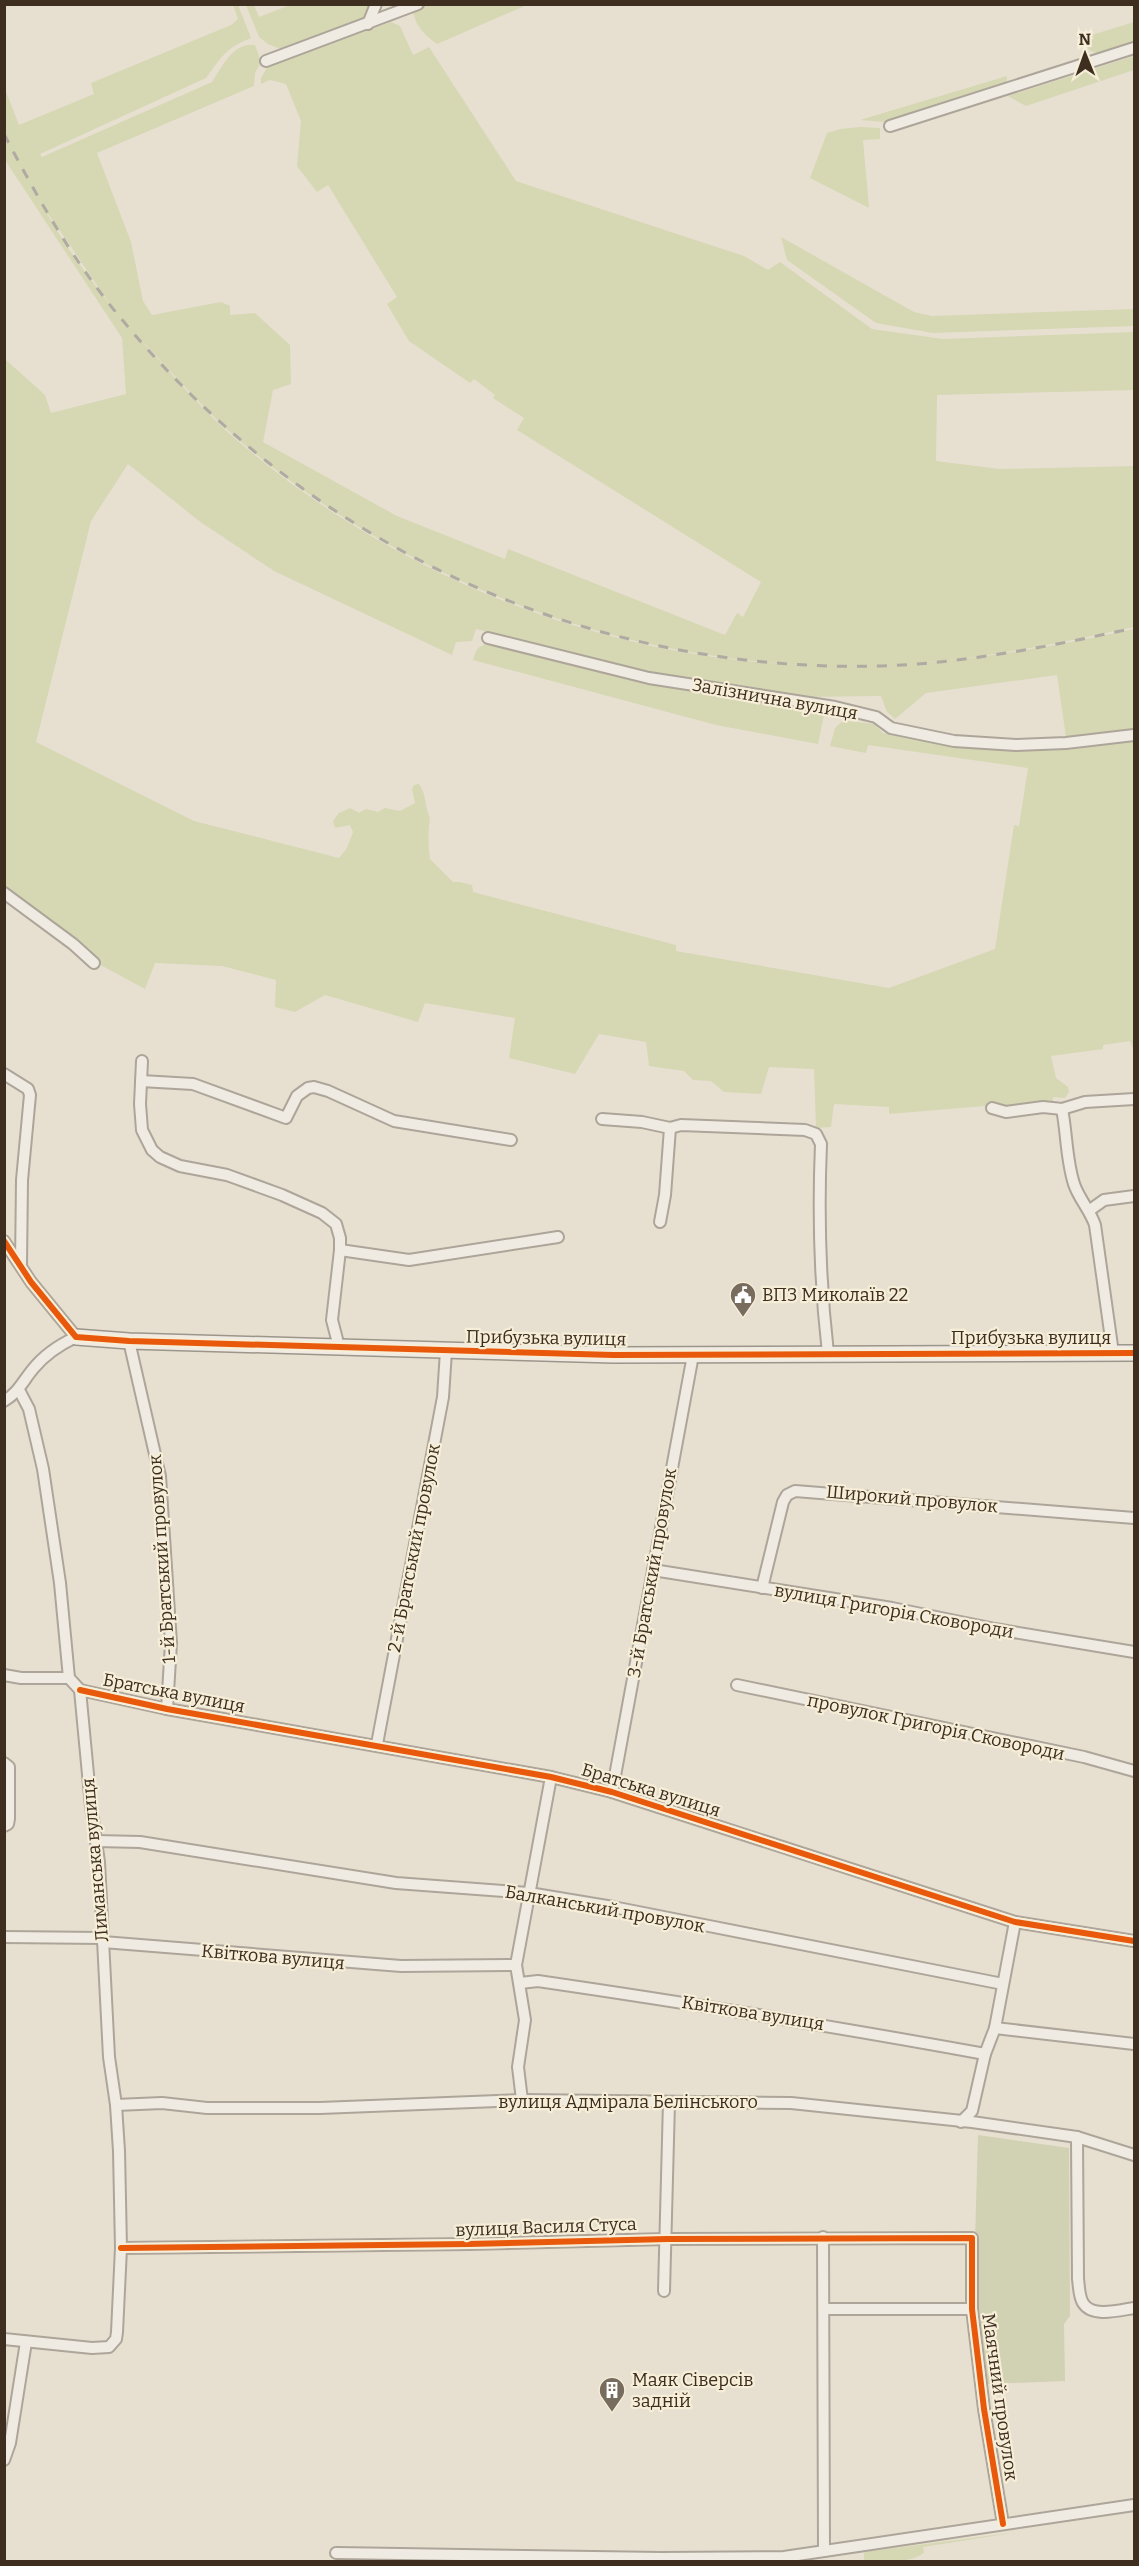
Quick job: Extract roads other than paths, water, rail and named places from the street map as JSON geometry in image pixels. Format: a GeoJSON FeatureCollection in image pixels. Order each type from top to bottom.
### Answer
{"type":"FeatureCollection","features":[{"type":"Feature","properties":{"kind":"street"},"geometry":{"type":"LineString","coordinates":[[368,24],[376,4]]}},
{"type":"Feature","properties":{"kind":"street"},"geometry":{"type":"LineString","coordinates":[[266,61],[418,4]]}},
{"type":"Feature","properties":{"kind":"street"},"geometry":{"type":"LineString","coordinates":[[890,126],[1134,48]]}},
{"type":"Feature","properties":{"kind":"street","name":"Залізнична вулиця"},"geometry":{"type":"LineString","coordinates":[[488,638],[649,678],[835,707],[876,717],[891,728],[954,741],[1016,746],[1134,735]]}},
{"type":"Feature","properties":{"kind":"street"},"geometry":{"type":"LineString","coordinates":[[4,893],[73,944],[94,963]]}},
{"type":"Feature","properties":{"kind":"street"},"geometry":{"type":"LineString","coordinates":[[142,1061],[142,1130],[152,1150],[159,1157],[180,1166],[227,1175],[282,1195],[322,1214],[332,1220],[338,1228],[340,1250],[332,1328],[339,1347]]}},
{"type":"Feature","properties":{"kind":"street"},"geometry":{"type":"LineString","coordinates":[[4,1074],[28,1089],[30,1095],[22,1180],[21,1265]]}},
{"type":"Feature","properties":{"kind":"street"},"geometry":{"type":"LineString","coordinates":[[141,1081],[193,1084],[286,1118],[297,1096],[302,1091],[314,1088],[328,1091],[394,1121],[511,1140]]}},
{"type":"Feature","properties":{"kind":"street"},"geometry":{"type":"LineString","coordinates":[[992,1108],[1006,1112],[1043,1107],[1062,1109],[1085,1102],[1134,1099]]}},
{"type":"Feature","properties":{"kind":"street"},"geometry":{"type":"LineString","coordinates":[[1062,1109],[1068,1161],[1074,1185],[1082,1202],[1090,1210],[1097,1233],[1113,1353]]}},
{"type":"Feature","properties":{"kind":"street"},"geometry":{"type":"LineString","coordinates":[[602,1119],[642,1122],[670,1128],[681,1125],[805,1130],[816,1134],[821,1144],[820,1234],[828,1353]]}},
{"type":"Feature","properties":{"kind":"street"},"geometry":{"type":"LineString","coordinates":[[660,1222],[665,1195],[670,1128]]}},
{"type":"Feature","properties":{"kind":"street"},"geometry":{"type":"LineString","coordinates":[[1090,1210],[1104,1200],[1134,1196]]}},
{"type":"Feature","properties":{"kind":"street"},"geometry":{"type":"LineString","coordinates":[[340,1250],[409,1260],[558,1238]]}},
{"type":"Feature","properties":{"kind":"street"},"geometry":{"type":"LineString","coordinates":[[4,1241],[40,1294],[76,1337],[49,1352],[34,1368],[19,1390],[4,1401]]}},
{"type":"Feature","properties":{"kind":"street","name":"Прибузька вулиця"},"geometry":{"type":"LineString","coordinates":[[76,1337],[129,1341],[446,1351],[693,1355],[1134,1353]]}},
{"type":"Feature","properties":{"kind":"street","name":"1-й Братський провулок"},"geometry":{"type":"LineString","coordinates":[[129,1341],[160,1476],[171,1643],[167,1708]]}},
{"type":"Feature","properties":{"kind":"street","name":"2-й Братський провулок"},"geometry":{"type":"LineString","coordinates":[[377,1744],[442,1397],[446,1351]]}},
{"type":"Feature","properties":{"kind":"street","name":"3-й Братський провулок"},"geometry":{"type":"LineString","coordinates":[[612,1792],[693,1355]]}},
{"type":"Feature","properties":{"kind":"street"},"geometry":{"type":"LineString","coordinates":[[19,1390],[29,1409],[43,1469],[60,1583],[69,1678],[80,1690]]}},
{"type":"Feature","properties":{"kind":"street","name":"Широкий провулок"},"geometry":{"type":"LineString","coordinates":[[762,1588],[783,1503],[787,1494],[795,1491],[1134,1518]]}},
{"type":"Feature","properties":{"kind":"street","name":"вулиця Григорія Сковороди"},"geometry":{"type":"LineString","coordinates":[[653,1570],[881,1606],[1134,1652]]}},
{"type":"Feature","properties":{"kind":"street"},"geometry":{"type":"LineString","coordinates":[[4,1675],[69,1678]]}},
{"type":"Feature","properties":{"kind":"street","name":"провулок Григорія Сковороди"},"geometry":{"type":"LineString","coordinates":[[737,1685],[1084,1757],[1134,1771]]}},
{"type":"Feature","properties":{"kind":"street","name":"Братська вулиця"},"geometry":{"type":"LineString","coordinates":[[80,1690],[167,1708],[551,1777],[612,1792],[1015,1922],[1134,1941]]}},
{"type":"Feature","properties":{"kind":"street","name":"Лиманська вулиця"},"geometry":{"type":"LineString","coordinates":[[26,2342],[102,2348],[109,2347],[116,2339],[121,2248],[116,2105],[110,2057],[96,1840],[80,1690]]}},
{"type":"Feature","properties":{"kind":"street"},"geometry":{"type":"LineString","coordinates":[[4,1762],[9,1767],[8,1824],[4,1826]]}},
{"type":"Feature","properties":{"kind":"street"},"geometry":{"type":"LineString","coordinates":[[522,2100],[518,2067],[525,2020],[516,1965],[551,1777]]}},
{"type":"Feature","properties":{"kind":"street","name":"Балканський провулок"},"geometry":{"type":"LineString","coordinates":[[96,1840],[140,1842],[396,1883],[529,1893],[613,1907],[1003,1984]]}},
{"type":"Feature","properties":{"kind":"street"},"geometry":{"type":"LineString","coordinates":[[961,2122],[972,2111],[985,2054],[995,2028],[1015,1922]]}},
{"type":"Feature","properties":{"kind":"street","name":"Квіткова вулиця"},"geometry":{"type":"LineString","coordinates":[[4,1937],[103,1940],[401,1966],[516,1965]]}},
{"type":"Feature","properties":{"kind":"street","name":"Квіткова вулиця"},"geometry":{"type":"LineString","coordinates":[[520,1983],[538,1981],[689,2003],[816,2023],[985,2054]]}},
{"type":"Feature","properties":{"kind":"street"},"geometry":{"type":"LineString","coordinates":[[995,2028],[1134,2044]]}},
{"type":"Feature","properties":{"kind":"street","name":"вулиця Адмірала Белінського"},"geometry":{"type":"LineString","coordinates":[[116,2105],[162,2103],[207,2108],[320,2108],[522,2100],[791,2103],[1077,2137],[1134,2155]]}},
{"type":"Feature","properties":{"kind":"street"},"geometry":{"type":"LineString","coordinates":[[664,2291],[669,2102]]}},
{"type":"Feature","properties":{"kind":"street"},"geometry":{"type":"LineString","coordinates":[[1077,2137],[1078,2279],[1081,2302],[1103,2313],[1134,2308]]}},
{"type":"Feature","properties":{"kind":"street"},"geometry":{"type":"LineString","coordinates":[[823,2237],[824,2551]]}},
{"type":"Feature","properties":{"kind":"street","name":"вулиця Василя Стуса"},"geometry":{"type":"LineString","coordinates":[[121,2248],[823,2237],[972,2238]]}},
{"type":"Feature","properties":{"kind":"street","name":"Маячний провулок"},"geometry":{"type":"LineString","coordinates":[[972,2238],[972,2309],[984,2409],[1003,2524]]}},
{"type":"Feature","properties":{"kind":"street"},"geometry":{"type":"LineString","coordinates":[[825,2309],[972,2309]]}},
{"type":"Feature","properties":{"kind":"street"},"geometry":{"type":"LineString","coordinates":[[4,2339],[26,2342],[10,2443],[4,2460]]}},
{"type":"Feature","properties":{"kind":"street"},"geometry":{"type":"LineString","coordinates":[[336,2553],[427,2559],[784,2557],[1134,2505]]}},
{"type":"Feature","properties":{"kind":"railway"},"geometry":{"type":"LineString","coordinates":[[4,134],[43,205],[86,273],[119,316],[194,397],[276,468],[365,529],[460,580],[560,619],[664,647],[772,663],[882,666],[946,661],[1040,647],[1134,628]]}},
{"type":"Feature","properties":{"kind":"place","name":"ВПЗ Миколаїв 22"},"geometry":{"type":"Point","coordinates":[743,1318]}},
{"type":"Feature","properties":{"kind":"place","name":"Маяк Сіверсів задній"},"geometry":{"type":"Point","coordinates":[612,2413]}}]}
